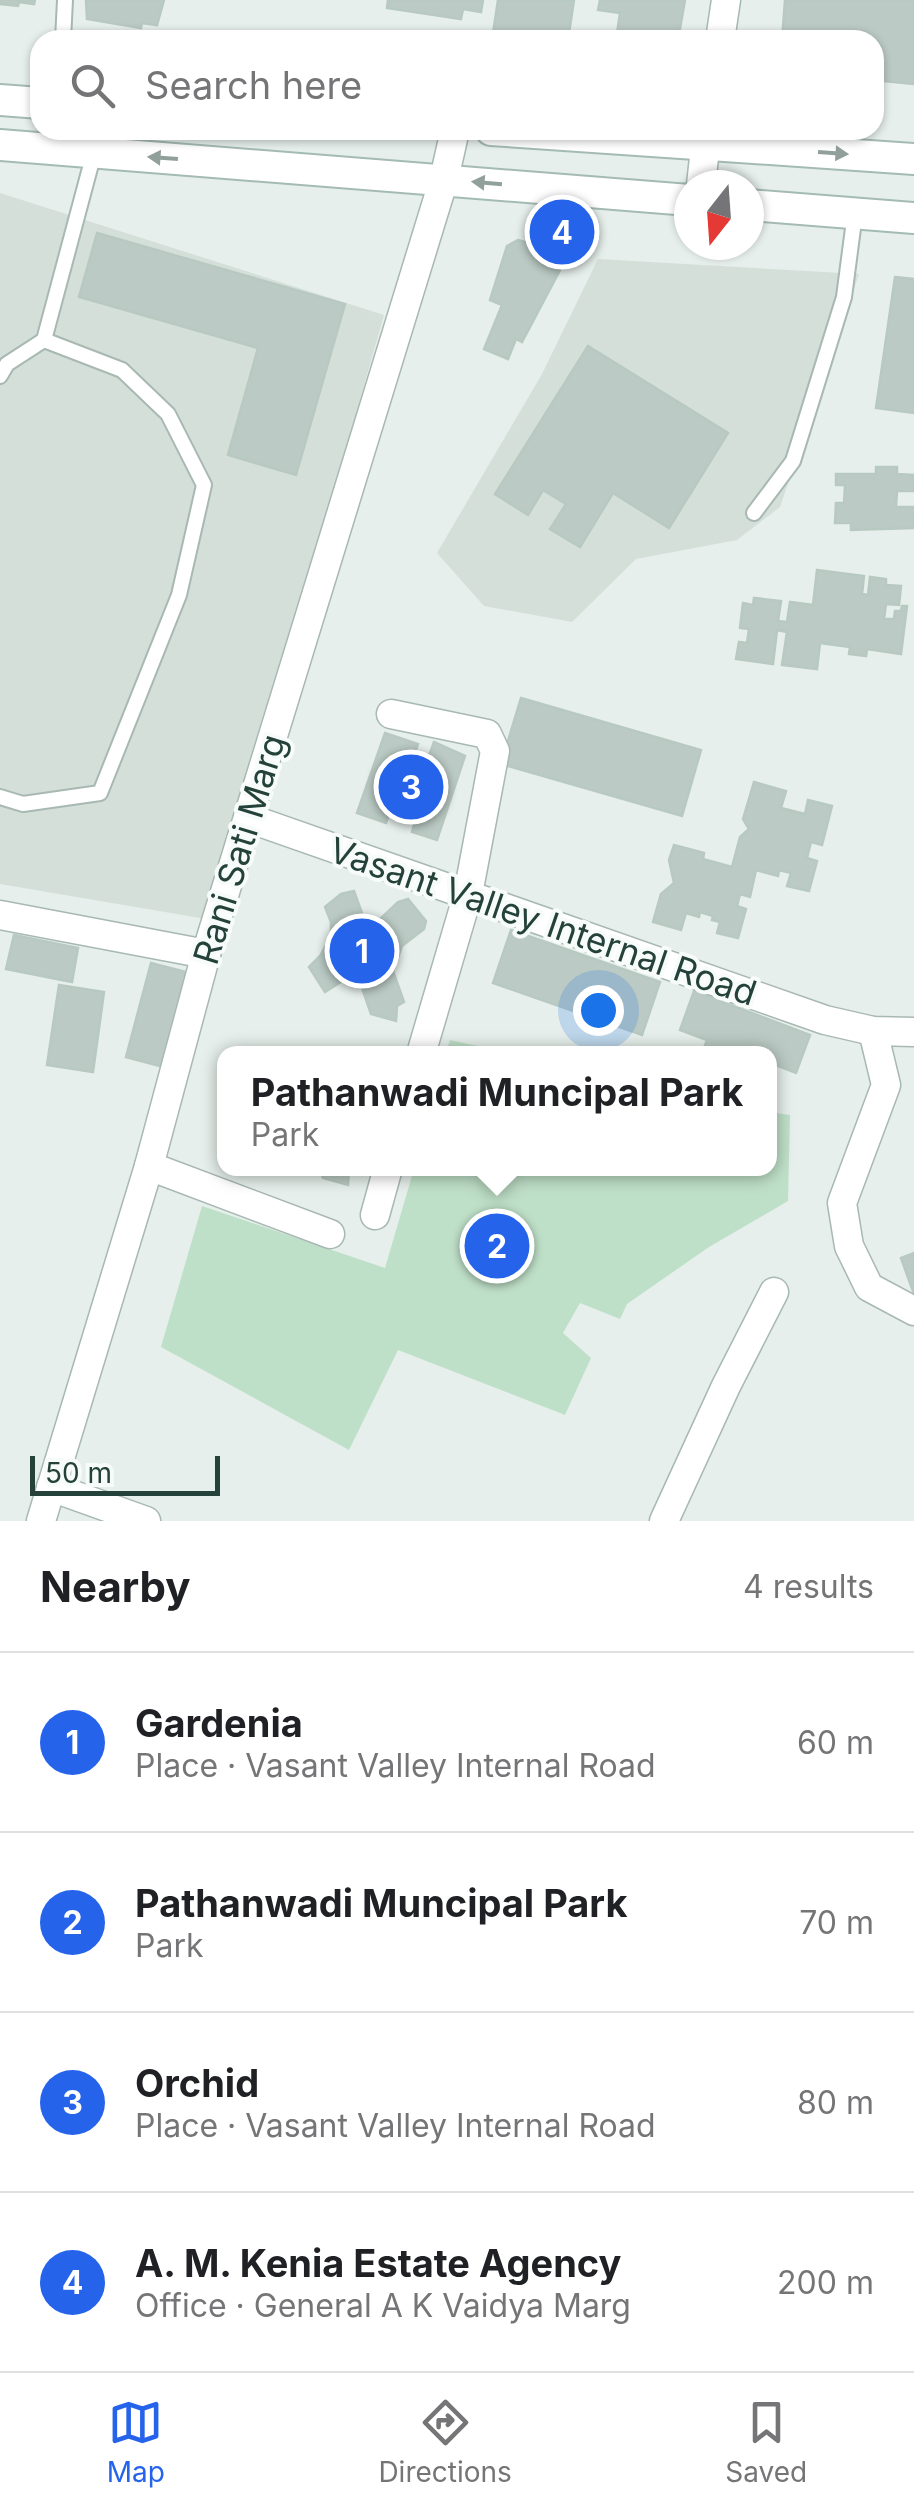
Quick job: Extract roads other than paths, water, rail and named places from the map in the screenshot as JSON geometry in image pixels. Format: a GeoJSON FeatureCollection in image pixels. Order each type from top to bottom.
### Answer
{"type":"FeatureCollection","features":[{"type":"Feature","properties":{"kind":"main road"},"geometry":{"type":"LineString","coordinates":[[0,100],[30,102]]}},
{"type":"Feature","properties":{"kind":"main road"},"geometry":{"type":"LineString","coordinates":[[734,140],[914,159]]}},
{"type":"Feature","properties":{"kind":"main road"},"geometry":{"type":"LineString","coordinates":[[0,146],[89,141],[444,180],[674,199]]}},
{"type":"Feature","properties":{"kind":"main road"},"geometry":{"type":"LineString","coordinates":[[764,206],[914,218]]}},
{"type":"Feature","properties":{"kind":"street"},"geometry":{"type":"LineString","coordinates":[[722,30],[726,0]]}},
{"type":"Feature","properties":{"kind":"street","name":"Rani Sati Marg"},"geometry":{"type":"LineString","coordinates":[[41,1521],[149,1166],[206,954],[254,821],[453,140]]}},
{"type":"Feature","properties":{"kind":"street"},"geometry":{"type":"LineString","coordinates":[[702,170],[706,140]]}},
{"type":"Feature","properties":{"kind":"street"},"geometry":{"type":"LineString","coordinates":[[391,714],[487,734],[495,752],[468,894],[423,1046]]}},
{"type":"Feature","properties":{"kind":"street","name":"Vasant Valley Internal Road"},"geometry":{"type":"LineString","coordinates":[[254,821],[825,1020],[873,1031],[914,1032]]}},
{"type":"Feature","properties":{"kind":"street"},"geometry":{"type":"LineString","coordinates":[[0,915],[206,954]]}},
{"type":"Feature","properties":{"kind":"street"},"geometry":{"type":"LineString","coordinates":[[873,1031],[886,1085],[842,1203],[848,1246],[869,1287],[914,1311]]}},
{"type":"Feature","properties":{"kind":"street"},"geometry":{"type":"LineString","coordinates":[[149,1166],[330,1234]]}},
{"type":"Feature","properties":{"kind":"street"},"geometry":{"type":"LineString","coordinates":[[375,1214],[386,1176]]}},
{"type":"Feature","properties":{"kind":"street"},"geometry":{"type":"LineString","coordinates":[[664,1521],[774,1292]]}},
{"type":"Feature","properties":{"kind":"street"},"geometry":{"type":"LineString","coordinates":[[51,1487],[146,1521]]}},
{"type":"Feature","properties":{"kind":"lane"},"geometry":{"type":"LineString","coordinates":[[64,30],[65,0]]}},
{"type":"Feature","properties":{"kind":"lane"},"geometry":{"type":"LineString","coordinates":[[0,376],[8,364],[44,340],[89,141]]}},
{"type":"Feature","properties":{"kind":"lane"},"geometry":{"type":"LineString","coordinates":[[754,513],[793,460],[844,297],[856,214]]}},
{"type":"Feature","properties":{"kind":"lane"},"geometry":{"type":"LineString","coordinates":[[0,797],[24,804],[100,794],[179,595],[204,485],[168,414],[122,370],[44,340]]}},
{"type":"Feature","properties":{"kind":"place","name":"A. M. Kenia Estate Agency"},"geometry":{"type":"Point","coordinates":[562,232]}},
{"type":"Feature","properties":{"kind":"place","name":"Orchid"},"geometry":{"type":"Point","coordinates":[411,787]}},
{"type":"Feature","properties":{"kind":"place","name":"Gardenia"},"geometry":{"type":"Point","coordinates":[362,951]}},
{"type":"Feature","properties":{"kind":"place","name":"Pathanwadi Muncipal Park"},"geometry":{"type":"Point","coordinates":[497,1246]}}]}
